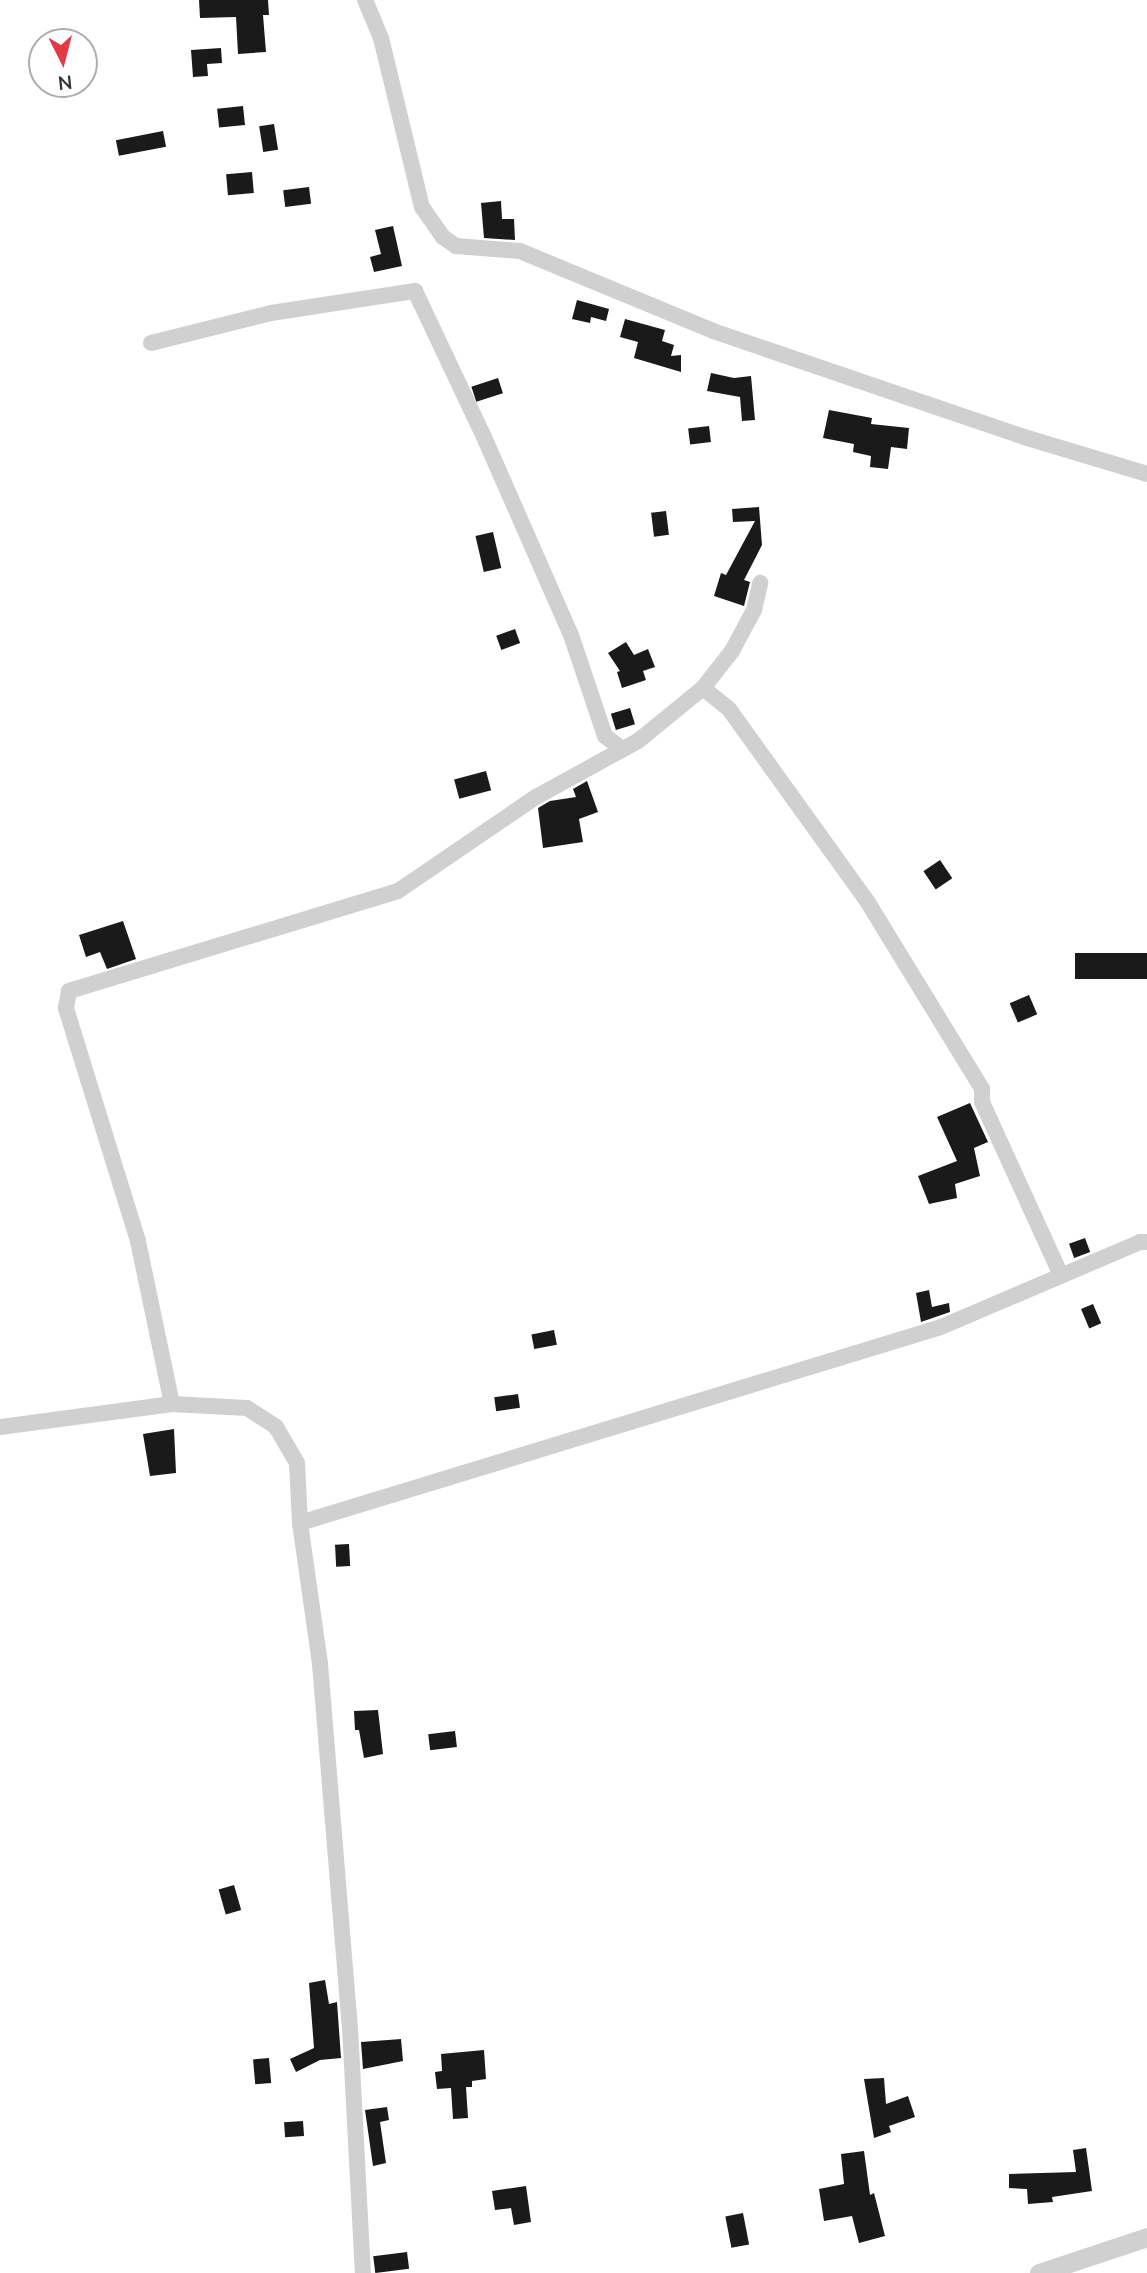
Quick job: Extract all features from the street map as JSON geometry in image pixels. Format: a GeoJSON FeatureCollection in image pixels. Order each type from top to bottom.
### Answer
{"type":"FeatureCollection","features":[{"type":"Feature","properties":{"kind":"street"},"geometry":{"type":"LineString","coordinates":[[365,0],[381,38],[422,207],[443,237],[456,246],[520,251],[713,331],[1024,438],[1147,474]]}},
{"type":"Feature","properties":{"kind":"street"},"geometry":{"type":"LineString","coordinates":[[151,344],[271,313],[415,291],[484,437],[571,635],[605,736],[622,749]]}},
{"type":"Feature","properties":{"kind":"street"},"geometry":{"type":"LineString","coordinates":[[172,1404],[138,1241],[66,1008],[69,991],[398,891],[536,797],[638,741],[702,688],[732,651],[754,610],[760,583]]}},
{"type":"Feature","properties":{"kind":"street"},"geometry":{"type":"LineString","coordinates":[[702,688],[729,709],[867,901],[982,1089],[982,1102],[1061,1275]]}},
{"type":"Feature","properties":{"kind":"street"},"geometry":{"type":"LineString","coordinates":[[300,1523],[941,1327],[1140,1242],[1147,1242]]}},
{"type":"Feature","properties":{"kind":"street"},"geometry":{"type":"LineString","coordinates":[[0,1427],[172,1404],[247,1408],[276,1427],[297,1463],[300,1523],[320,1664],[350,2027],[363,2273]]}},
{"type":"Feature","properties":{"kind":"street"},"geometry":{"type":"LineString","coordinates":[[1039,2273],[1147,2237]]}},
{"type":"Feature","properties":{"kind":"building"},"geometry":{"type":"Polygon","coordinates":[[[199,0],[268,0],[269,15],[263,15],[266,52],[238,54],[236,17],[200,18],[199,0]]]}},
{"type":"Feature","properties":{"kind":"building"},"geometry":{"type":"Polygon","coordinates":[[[221,48],[222,63],[207,64],[208,76],[193,77],[191,50],[221,48]]]}},
{"type":"Feature","properties":{"kind":"building"},"geometry":{"type":"Polygon","coordinates":[[[243,106],[245,125],[219,128],[217,109],[243,106]]]}},
{"type":"Feature","properties":{"kind":"building"},"geometry":{"type":"Polygon","coordinates":[[[274,124],[278,150],[263,152],[259,126],[274,124]]]}},
{"type":"Feature","properties":{"kind":"building"},"geometry":{"type":"Polygon","coordinates":[[[163,131],[166,147],[119,156],[116,140],[163,131]]]}},
{"type":"Feature","properties":{"kind":"building"},"geometry":{"type":"Polygon","coordinates":[[[252,172],[254,193],[228,195],[226,174],[252,172]]]}},
{"type":"Feature","properties":{"kind":"building"},"geometry":{"type":"Polygon","coordinates":[[[309,187],[311,204],[285,207],[283,190],[309,187]]]}},
{"type":"Feature","properties":{"kind":"building"},"geometry":{"type":"Polygon","coordinates":[[[501,201],[502,219],[514,219],[515,240],[484,238],[481,203],[501,201]]]}},
{"type":"Feature","properties":{"kind":"building"},"geometry":{"type":"Polygon","coordinates":[[[393,226],[402,266],[374,272],[370,257],[381,254],[375,230],[393,226]]]}},
{"type":"Feature","properties":{"kind":"building"},"geometry":{"type":"Polygon","coordinates":[[[577,300],[609,309],[606,321],[591,317],[590,323],[572,319],[577,300]]]}},
{"type":"Feature","properties":{"kind":"building"},"geometry":{"type":"Polygon","coordinates":[[[625,319],[665,330],[662,341],[674,345],[671,356],[681,355],[681,372],[634,358],[638,342],[620,337],[625,319]]]}},
{"type":"Feature","properties":{"kind":"building"},"geometry":{"type":"Polygon","coordinates":[[[711,373],[734,378],[751,376],[755,420],[742,421],[740,397],[707,391],[711,373]]]}},
{"type":"Feature","properties":{"kind":"building"},"geometry":{"type":"Polygon","coordinates":[[[498,378],[503,393],[476,402],[471,387],[498,378]]]}},
{"type":"Feature","properties":{"kind":"building"},"geometry":{"type":"Polygon","coordinates":[[[829,410],[872,418],[871,424],[909,428],[907,449],[891,447],[888,469],[870,467],[871,456],[853,452],[854,444],[823,438],[829,410]]]}},
{"type":"Feature","properties":{"kind":"building"},"geometry":{"type":"Polygon","coordinates":[[[709,426],[711,442],[690,444],[688,429],[709,426]]]}},
{"type":"Feature","properties":{"kind":"building"},"geometry":{"type":"Polygon","coordinates":[[[759,507],[762,545],[744,580],[750,582],[744,606],[714,596],[721,573],[726,575],[755,521],[733,522],[732,509],[759,507]]]}},
{"type":"Feature","properties":{"kind":"building"},"geometry":{"type":"Polygon","coordinates":[[[666,511],[669,535],[654,537],[651,513],[666,511]]]}},
{"type":"Feature","properties":{"kind":"building"},"geometry":{"type":"Polygon","coordinates":[[[493,532],[501,568],[484,572],[475,536],[493,532]]]}},
{"type":"Feature","properties":{"kind":"building"},"geometry":{"type":"Polygon","coordinates":[[[515,629],[520,643],[501,650],[496,636],[515,629]]]}},
{"type":"Feature","properties":{"kind":"building"},"geometry":{"type":"Polygon","coordinates":[[[626,642],[634,655],[648,649],[655,667],[643,671],[646,680],[622,688],[617,672],[620,671],[608,653],[626,642]]]}},
{"type":"Feature","properties":{"kind":"building"},"geometry":{"type":"Polygon","coordinates":[[[630,708],[635,724],[616,730],[611,714],[630,708]]]}},
{"type":"Feature","properties":{"kind":"building"},"geometry":{"type":"Polygon","coordinates":[[[486,771],[491,790],[459,799],[454,780],[486,771]]]}},
{"type":"Feature","properties":{"kind":"building"},"geometry":{"type":"Polygon","coordinates":[[[587,781],[598,812],[579,819],[583,842],[543,848],[538,808],[550,801],[576,797],[573,789],[587,781]]]}},
{"type":"Feature","properties":{"kind":"building"},"geometry":{"type":"Polygon","coordinates":[[[940,860],[952,878],[936,889],[923,871],[940,860]]]}},
{"type":"Feature","properties":{"kind":"building"},"geometry":{"type":"Polygon","coordinates":[[[123,921],[136,959],[107,969],[100,952],[86,957],[79,935],[123,921]]]}},
{"type":"Feature","properties":{"kind":"building"},"geometry":{"type":"Polygon","coordinates":[[[1075,953],[1147,953],[1147,979],[1075,979],[1075,953]]]}},
{"type":"Feature","properties":{"kind":"building"},"geometry":{"type":"Polygon","coordinates":[[[1029,995],[1037,1014],[1018,1023],[1010,1003],[1029,995]]]}},
{"type":"Feature","properties":{"kind":"building"},"geometry":{"type":"Polygon","coordinates":[[[970,1103],[988,1142],[974,1148],[980,1176],[955,1184],[957,1198],[929,1204],[918,1176],[957,1161],[937,1117],[970,1103]]]}},
{"type":"Feature","properties":{"kind":"building"},"geometry":{"type":"Polygon","coordinates":[[[1085,1238],[1090,1252],[1074,1258],[1069,1244],[1085,1238]]]}},
{"type":"Feature","properties":{"kind":"building"},"geometry":{"type":"Polygon","coordinates":[[[929,1290],[932,1307],[949,1303],[950,1312],[921,1322],[916,1293],[929,1290]]]}},
{"type":"Feature","properties":{"kind":"building"},"geometry":{"type":"Polygon","coordinates":[[[1093,1304],[1101,1323],[1089,1328],[1081,1309],[1093,1304]]]}},
{"type":"Feature","properties":{"kind":"building"},"geometry":{"type":"Polygon","coordinates":[[[554,1330],[557,1345],[534,1349],[531,1334],[554,1330]]]}},
{"type":"Feature","properties":{"kind":"building"},"geometry":{"type":"Polygon","coordinates":[[[518,1394],[520,1408],[496,1411],[494,1397],[518,1394]]]}},
{"type":"Feature","properties":{"kind":"building"},"geometry":{"type":"Polygon","coordinates":[[[174,1429],[176,1473],[150,1476],[143,1434],[174,1429]]]}},
{"type":"Feature","properties":{"kind":"building"},"geometry":{"type":"Polygon","coordinates":[[[349,1544],[350,1566],[336,1567],[335,1545],[349,1544]]]}},
{"type":"Feature","properties":{"kind":"building"},"geometry":{"type":"Polygon","coordinates":[[[378,1710],[383,1754],[364,1758],[359,1730],[355,1730],[354,1711],[378,1710]]]}},
{"type":"Feature","properties":{"kind":"building"},"geometry":{"type":"Polygon","coordinates":[[[455,1731],[457,1747],[430,1750],[428,1734],[455,1731]]]}},
{"type":"Feature","properties":{"kind":"building"},"geometry":{"type":"Polygon","coordinates":[[[234,1885],[241,1910],[226,1914],[219,1889],[234,1885]]]}},
{"type":"Feature","properties":{"kind":"building"},"geometry":{"type":"Polygon","coordinates":[[[325,1980],[329,2004],[337,2002],[341,2058],[320,2060],[296,2072],[290,2059],[314,2048],[309,1983],[325,1980]]]}},
{"type":"Feature","properties":{"kind":"building"},"geometry":{"type":"Polygon","coordinates":[[[401,2039],[403,2061],[363,2069],[361,2042],[401,2039]]]}},
{"type":"Feature","properties":{"kind":"building"},"geometry":{"type":"Polygon","coordinates":[[[484,2050],[486,2079],[472,2081],[472,2087],[466,2087],[468,2118],[453,2119],[451,2088],[437,2089],[435,2072],[442,2071],[441,2054],[484,2050]]]}},
{"type":"Feature","properties":{"kind":"building"},"geometry":{"type":"Polygon","coordinates":[[[269,2058],[271,2083],[255,2084],[253,2059],[269,2058]]]}},
{"type":"Feature","properties":{"kind":"building"},"geometry":{"type":"Polygon","coordinates":[[[884,2078],[886,2104],[908,2096],[915,2117],[889,2126],[891,2132],[874,2138],[864,2079],[884,2078]]]}},
{"type":"Feature","properties":{"kind":"building"},"geometry":{"type":"Polygon","coordinates":[[[387,2107],[389,2120],[380,2122],[386,2163],[373,2166],[365,2110],[387,2107]]]}},
{"type":"Feature","properties":{"kind":"building"},"geometry":{"type":"Polygon","coordinates":[[[303,2121],[304,2136],[285,2137],[284,2122],[303,2121]]]}},
{"type":"Feature","properties":{"kind":"building"},"geometry":{"type":"Polygon","coordinates":[[[1086,2148],[1092,2191],[1052,2197],[1053,2202],[1028,2204],[1027,2189],[1009,2188],[1009,2174],[1076,2172],[1073,2150],[1086,2148]]]}},
{"type":"Feature","properties":{"kind":"building"},"geometry":{"type":"Polygon","coordinates":[[[864,2151],[870,2195],[874,2193],[885,2236],[859,2243],[852,2216],[824,2221],[819,2189],[844,2184],[841,2154],[864,2151]]]}},
{"type":"Feature","properties":{"kind":"building"},"geometry":{"type":"Polygon","coordinates":[[[526,2186],[531,2222],[514,2225],[511,2208],[495,2210],[492,2191],[526,2186]]]}},
{"type":"Feature","properties":{"kind":"building"},"geometry":{"type":"Polygon","coordinates":[[[743,2213],[749,2244],[731,2248],[725,2216],[743,2213]]]}},
{"type":"Feature","properties":{"kind":"building"},"geometry":{"type":"Polygon","coordinates":[[[407,2252],[409,2269],[375,2273],[373,2256],[407,2252]]]}}]}
